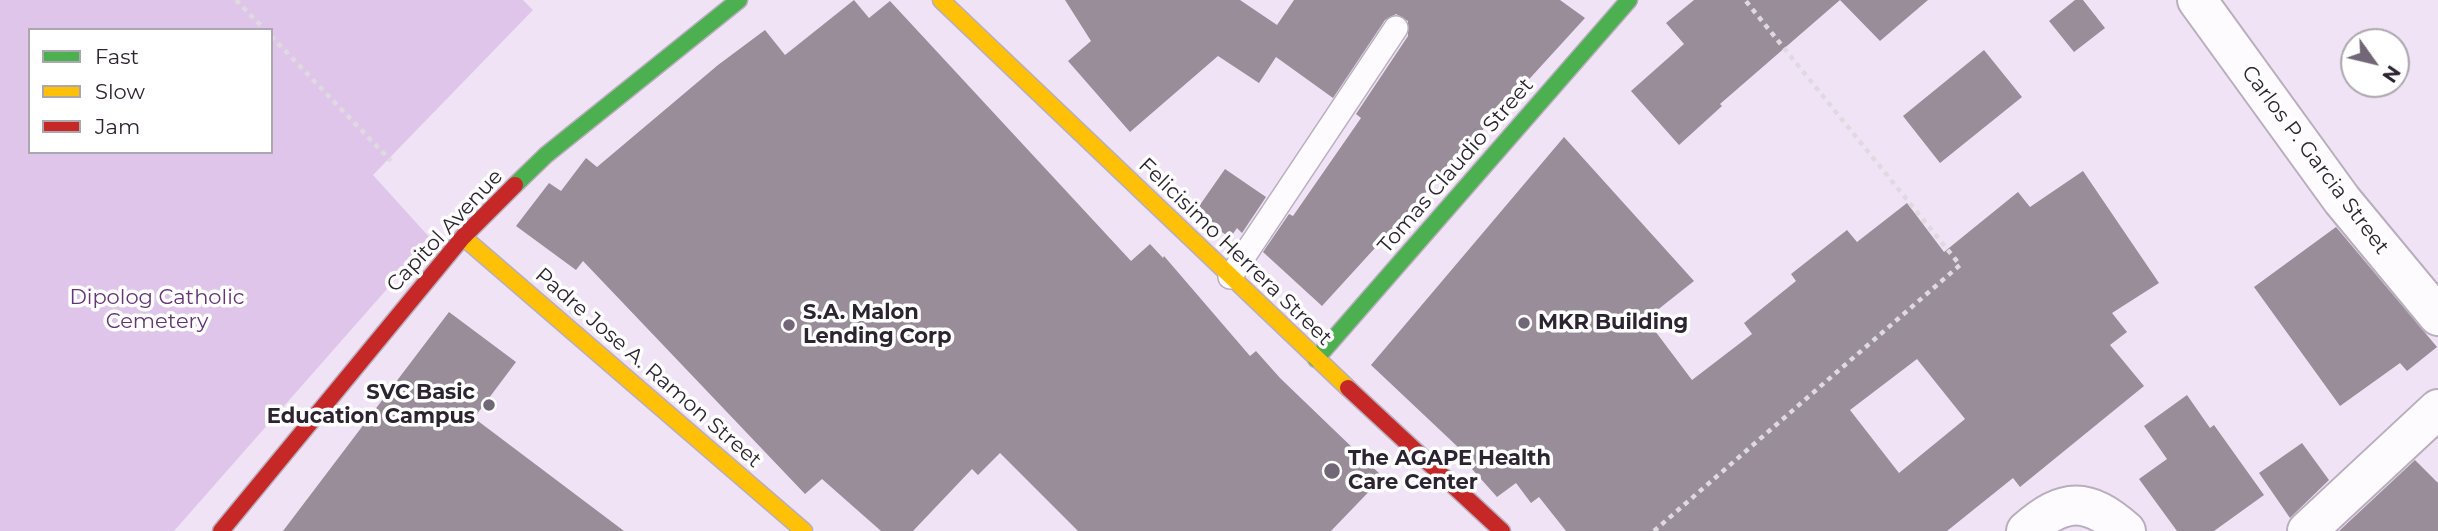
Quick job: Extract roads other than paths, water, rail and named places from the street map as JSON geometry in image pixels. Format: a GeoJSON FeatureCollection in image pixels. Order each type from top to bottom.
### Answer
{"type":"FeatureCollection","features":[{"type":"Feature","properties":{"kind":"street","name":"Capitol Avenue"},"geometry":{"type":"LineString","coordinates":[[221,531],[463,237],[546,155],[739,0]]}},
{"type":"Feature","properties":{"kind":"street","name":"Felicisimo Herrera Street"},"geometry":{"type":"LineString","coordinates":[[941,0],[1316,359],[1502,531]]}},
{"type":"Feature","properties":{"kind":"street","name":"Tomas Claudio Street"},"geometry":{"type":"LineString","coordinates":[[1316,359],[1629,0]]}},
{"type":"Feature","properties":{"kind":"street","name":"Carlos P. Garcia Street"},"geometry":{"type":"LineString","coordinates":[[2197,0],[2342,200],[2438,317]]}},
{"type":"Feature","properties":{"kind":"street","name":"Padre Jose A. Ramon Street"},"geometry":{"type":"LineString","coordinates":[[463,237],[804,531]]}},
{"type":"Feature","properties":{"kind":"street"},"geometry":{"type":"LineString","coordinates":[[2307,531],[2438,409]]}},
{"type":"Feature","properties":{"kind":"street"},"geometry":{"type":"LineString","coordinates":[[2026,531],[2061,507],[2083,504],[2108,515],[2126,531]]}},
{"type":"Feature","properties":{"kind":"lane"},"geometry":{"type":"LineString","coordinates":[[1230,277],[1396,28]]}},
{"type":"Feature","properties":{"kind":"place","name":"MKR Building"},"geometry":{"type":"Point","coordinates":[1524,323]}},
{"type":"Feature","properties":{"kind":"place","name":"S.A. Malon Lending Corp"},"geometry":{"type":"Point","coordinates":[789,325]}},
{"type":"Feature","properties":{"kind":"place","name":"SVC Basic Education Campus"},"geometry":{"type":"Point","coordinates":[489,405]}},
{"type":"Feature","properties":{"kind":"place","name":"The AGAPE Health Care Center"},"geometry":{"type":"Point","coordinates":[1332,471]}},
{"type":"Feature","properties":{"kind":"park label","name":"Dipolog Catholic Cemetery"},"geometry":{"type":"Point","coordinates":[157,310]}}]}
